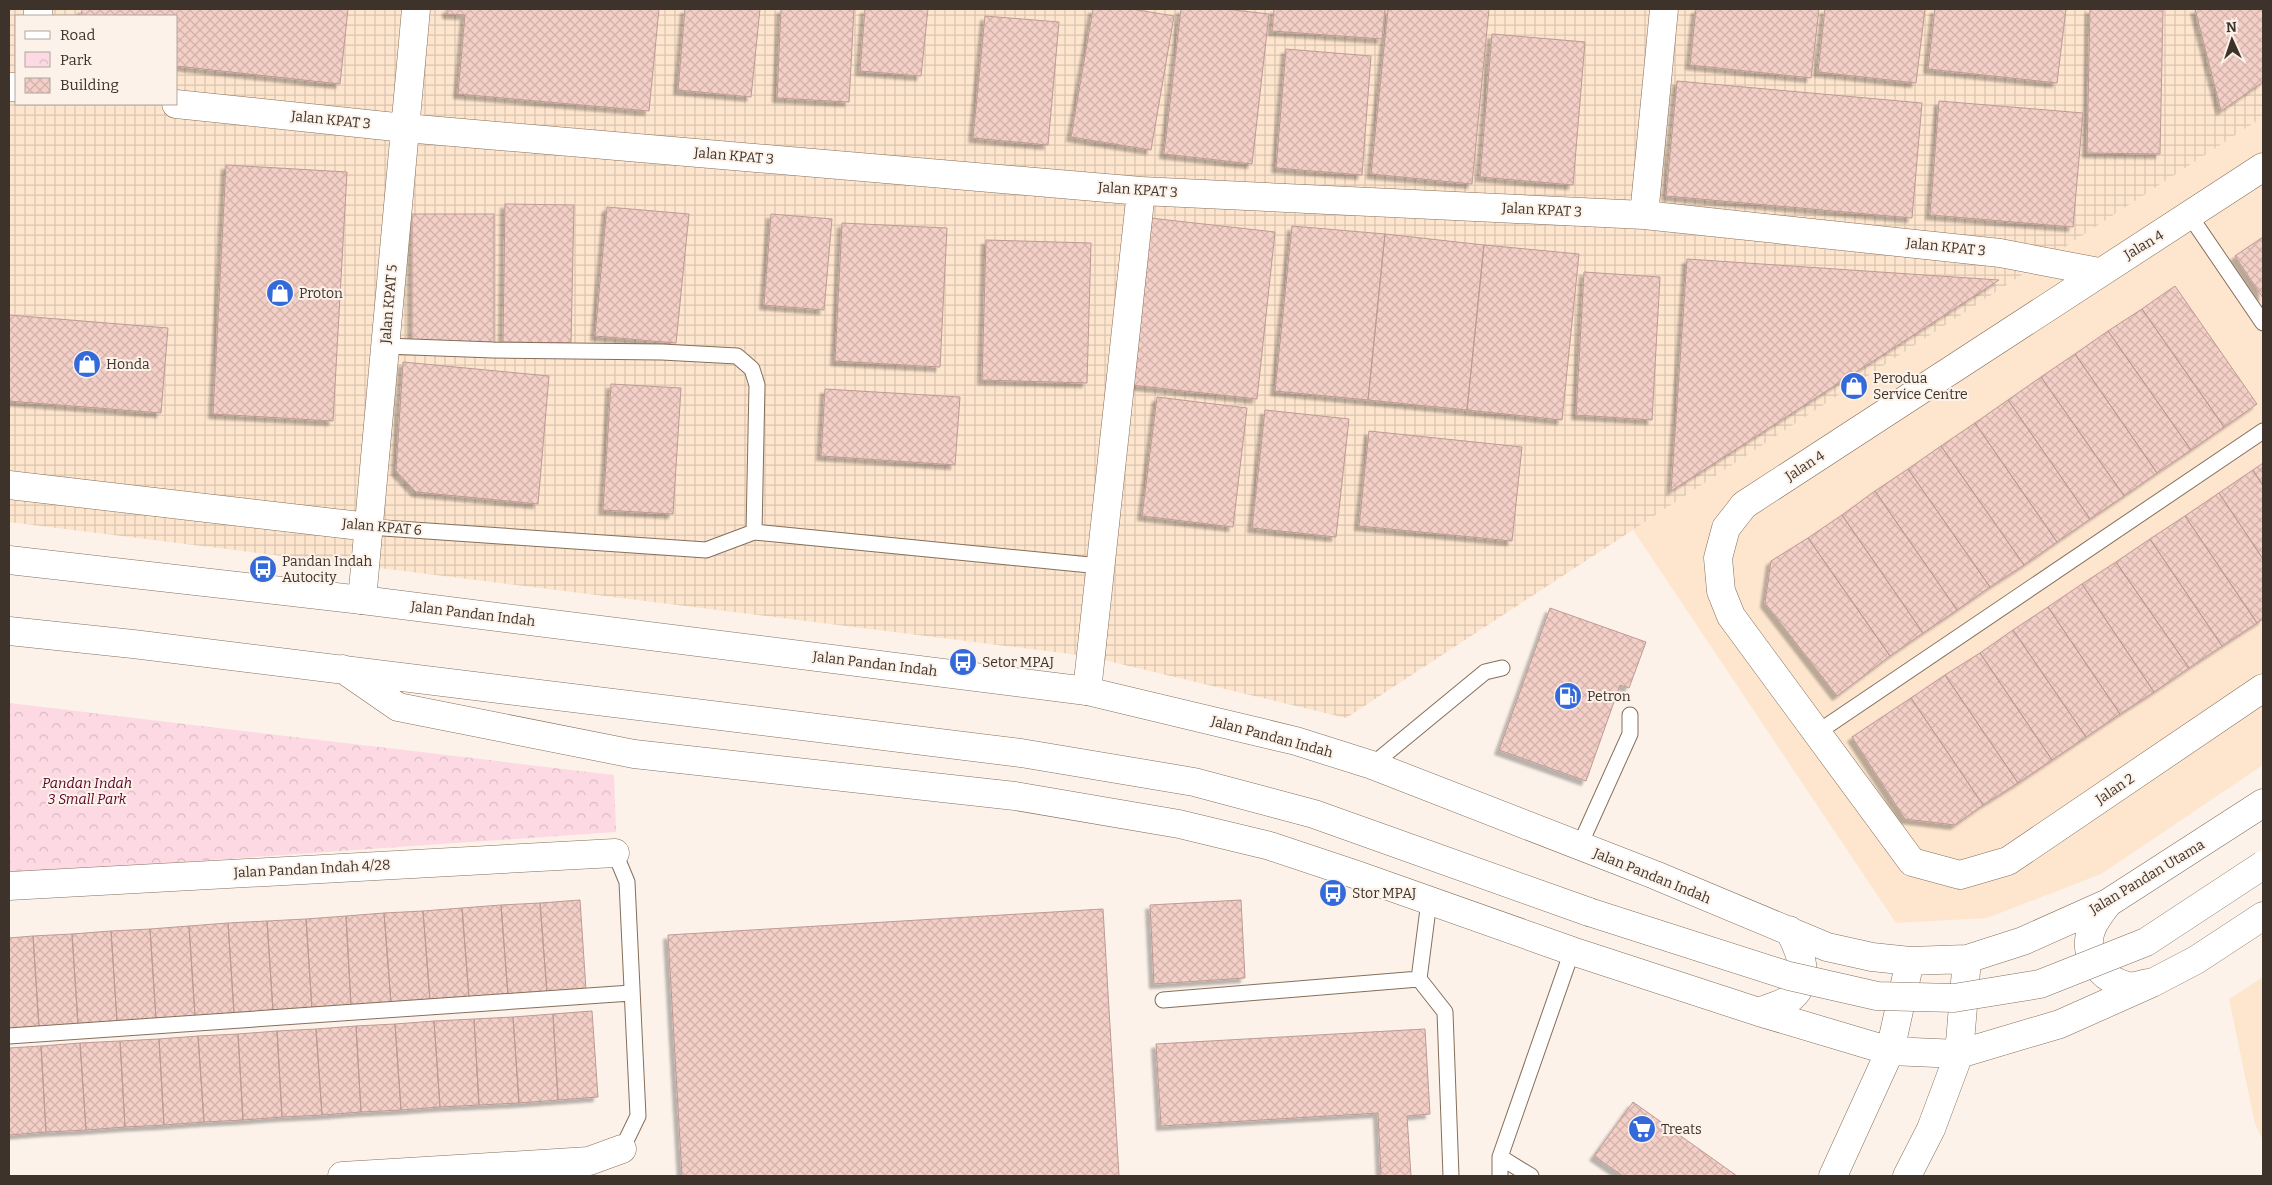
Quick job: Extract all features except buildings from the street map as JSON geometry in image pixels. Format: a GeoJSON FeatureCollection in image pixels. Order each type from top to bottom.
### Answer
{"type":"FeatureCollection","features":[{"type":"Feature","properties":{"kind":"main road","name":"Jalan KPAT 5"},"geometry":{"type":"LineString","coordinates":[[362,600],[416,9]]}},
{"type":"Feature","properties":{"kind":"main road"},"geometry":{"type":"LineString","coordinates":[[1644,215],[1664,9]]}},
{"type":"Feature","properties":{"kind":"main road","name":"Jalan KPAT 3"},"geometry":{"type":"LineString","coordinates":[[178,104],[405,128],[1141,191],[1644,215],[2000,253],[2099,272]]}},
{"type":"Feature","properties":{"kind":"main road","name":"Jalan 4"},"geometry":{"type":"LineString","coordinates":[[1960,875],[1912,862],[1732,616],[1721,591],[1718,558],[1726,528],[1744,505],[2099,272],[2190,216],[2263,167]]}},
{"type":"Feature","properties":{"kind":"main road"},"geometry":{"type":"LineString","coordinates":[[1087,691],[1141,191]]}},
{"type":"Feature","properties":{"kind":"main road","name":"Jalan KPAT 6"},"geometry":{"type":"LineString","coordinates":[[9,485],[368,527]]}},
{"type":"Feature","properties":{"kind":"main road","name":"Jalan Pandan Indah"},"geometry":{"type":"LineString","coordinates":[[9,560],[362,600],[1087,691],[1296,741],[1372,764],[1827,946],[1872,957],[1910,961]]}},
{"type":"Feature","properties":{"kind":"main road"},"geometry":{"type":"LineString","coordinates":[[9,631],[343,669],[1021,753],[1194,782],[1314,814],[1589,912],[1789,976],[1878,996],[1954,998],[2040,984],[2146,942],[2263,864]]}},
{"type":"Feature","properties":{"kind":"main road"},"geometry":{"type":"LineString","coordinates":[[343,669],[398,707],[634,754],[1015,796],[1179,824],[1270,846],[1572,951],[1759,1012],[1890,1051],[1959,1054],[2060,1024],[2152,983],[2196,960],[2263,916]]}},
{"type":"Feature","properties":{"kind":"main road","name":"Jalan 2"},"geometry":{"type":"LineString","coordinates":[[1960,875],[2008,861],[2263,688]]}},
{"type":"Feature","properties":{"kind":"main road","name":"Jalan Pandan Utama"},"geometry":{"type":"LineString","coordinates":[[1910,961],[1967,959],[2023,941],[2108,903],[2263,803]]}},
{"type":"Feature","properties":{"kind":"main road","name":"Jalan Pandan Indah 4/28"},"geometry":{"type":"LineString","coordinates":[[9,886],[615,853]]}},
{"type":"Feature","properties":{"kind":"main road"},"geometry":{"type":"LineString","coordinates":[[2108,903],[2093,924],[2089,940],[2092,960],[2099,970],[2130,986],[2152,983]]}},
{"type":"Feature","properties":{"kind":"main road"},"geometry":{"type":"LineString","coordinates":[[1759,1012],[1788,1000],[1800,986],[1804,968],[1800,953],[1789,930]]}},
{"type":"Feature","properties":{"kind":"main road"},"geometry":{"type":"LineString","coordinates":[[1907,1176],[1931,1129],[1959,1054],[1967,959]]}},
{"type":"Feature","properties":{"kind":"main road"},"geometry":{"type":"LineString","coordinates":[[1833,1176],[1890,1051],[1910,961]]}},
{"type":"Feature","properties":{"kind":"main road"},"geometry":{"type":"LineString","coordinates":[[342,1176],[392,1175],[589,1160],[622,1149]]}},
{"type":"Feature","properties":{"kind":"lane"},"geometry":{"type":"LineString","coordinates":[[2190,216],[2263,323]]}},
{"type":"Feature","properties":{"kind":"lane"},"geometry":{"type":"LineString","coordinates":[[385,346],[493,350],[662,352],[737,356],[752,369],[757,385],[754,532],[1100,566]]}},
{"type":"Feature","properties":{"kind":"lane"},"geometry":{"type":"LineString","coordinates":[[1818,732],[2263,431]]}},
{"type":"Feature","properties":{"kind":"lane","name":"Jalan KPAT 6"},"geometry":{"type":"LineString","coordinates":[[368,527],[706,550],[754,532]]}},
{"type":"Feature","properties":{"kind":"lane"},"geometry":{"type":"LineString","coordinates":[[1372,764],[1485,672],[1502,668]]}},
{"type":"Feature","properties":{"kind":"lane"},"geometry":{"type":"LineString","coordinates":[[1579,847],[1630,734],[1630,715]]}},
{"type":"Feature","properties":{"kind":"lane"},"geometry":{"type":"LineString","coordinates":[[615,853],[627,882],[638,1116],[622,1149]]}},
{"type":"Feature","properties":{"kind":"lane"},"geometry":{"type":"LineString","coordinates":[[1430,901],[1419,979],[1445,1012],[1451,1176]]}},
{"type":"Feature","properties":{"kind":"lane"},"geometry":{"type":"LineString","coordinates":[[1500,1176],[1500,1157],[1572,951]]}},
{"type":"Feature","properties":{"kind":"lane"},"geometry":{"type":"LineString","coordinates":[[1164,1000],[1419,979]]}},
{"type":"Feature","properties":{"kind":"lane"},"geometry":{"type":"LineString","coordinates":[[9,1036],[632,993]]}},
{"type":"Feature","properties":{"kind":"lane"},"geometry":{"type":"LineString","coordinates":[[1500,1157],[1531,1176]]}},
{"type":"Feature","properties":{"kind":"shaded area"},"geometry":{"type":"Polygon","coordinates":[[[9,9],[2263,9],[2263,117],[1346,718],[1087,656],[9,522],[9,9]]]}},
{"type":"Feature","properties":{"kind":"shaded area"},"geometry":{"type":"Polygon","coordinates":[[[2263,117],[2263,765],[2101,874],[1987,918],[1896,923],[1633,530],[2263,117]]]}},
{"type":"Feature","properties":{"kind":"shaded area"},"geometry":{"type":"Polygon","coordinates":[[[2263,977],[2263,1141],[2255,1124],[2229,999],[2263,977]]]}},
{"type":"Feature","properties":{"kind":"green space","name":"Pandan Indah 3 Small Park"},"geometry":{"type":"Polygon","coordinates":[[[9,703],[614,775],[616,832],[9,874],[9,703]]]}},
{"type":"Feature","properties":{"kind":"place","name":"Proton"},"geometry":{"type":"Point","coordinates":[280,293]}},
{"type":"Feature","properties":{"kind":"place","name":"Honda"},"geometry":{"type":"Point","coordinates":[87,364]}},
{"type":"Feature","properties":{"kind":"place","name":"Perodua Service Centre"},"geometry":{"type":"Point","coordinates":[1854,386]}},
{"type":"Feature","properties":{"kind":"place","name":"Pandan Indah Autocity"},"geometry":{"type":"Point","coordinates":[263,569]}},
{"type":"Feature","properties":{"kind":"place","name":"Setor MPAJ"},"geometry":{"type":"Point","coordinates":[963,662]}},
{"type":"Feature","properties":{"kind":"place","name":"Petron"},"geometry":{"type":"Point","coordinates":[1568,696]}},
{"type":"Feature","properties":{"kind":"place","name":"Stor MPAJ"},"geometry":{"type":"Point","coordinates":[1333,893]}},
{"type":"Feature","properties":{"kind":"place","name":"Treats"},"geometry":{"type":"Point","coordinates":[1642,1129]}}]}
